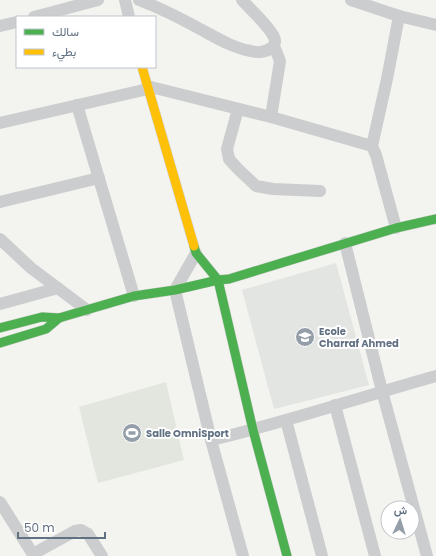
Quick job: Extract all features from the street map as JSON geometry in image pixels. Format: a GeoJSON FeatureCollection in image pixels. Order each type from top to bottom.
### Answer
{"type":"FeatureCollection","features":[{"type":"Feature","properties":{"kind":"street"},"geometry":{"type":"LineString","coordinates":[[38,16],[98,0]]}},
{"type":"Feature","properties":{"kind":"street"},"geometry":{"type":"LineString","coordinates":[[125,0],[129,16]]}},
{"type":"Feature","properties":{"kind":"street"},"geometry":{"type":"LineString","coordinates":[[139,0],[240,49],[252,52],[262,52],[274,46]]}},
{"type":"Feature","properties":{"kind":"street"},"geometry":{"type":"LineString","coordinates":[[242,0],[270,30],[275,38],[274,46],[280,61],[271,117]]}},
{"type":"Feature","properties":{"kind":"street"},"geometry":{"type":"LineString","coordinates":[[351,0],[399,16],[436,25]]}},
{"type":"Feature","properties":{"kind":"street"},"geometry":{"type":"LineString","coordinates":[[396,228],[376,155],[372,146],[399,16]]}},
{"type":"Feature","properties":{"kind":"street"},"geometry":{"type":"LineString","coordinates":[[0,26],[16,22]]}},
{"type":"Feature","properties":{"kind":"street"},"geometry":{"type":"LineString","coordinates":[[142,68],[196,253],[218,280],[253,430],[287,556]]}},
{"type":"Feature","properties":{"kind":"street"},"geometry":{"type":"LineString","coordinates":[[3,119],[77,105],[147,87],[271,117],[372,146]]}},
{"type":"Feature","properties":{"kind":"street"},"geometry":{"type":"LineString","coordinates":[[77,105],[134,296]]}},
{"type":"Feature","properties":{"kind":"street"},"geometry":{"type":"LineString","coordinates":[[238,110],[227,149],[229,159],[236,168],[256,186],[273,189],[320,191]]}},
{"type":"Feature","properties":{"kind":"street"},"geometry":{"type":"LineString","coordinates":[[0,202],[99,178]]}},
{"type":"Feature","properties":{"kind":"street"},"geometry":{"type":"LineString","coordinates":[[0,328],[42,317],[59,318],[134,296],[176,290],[218,280],[229,279],[396,228],[436,219]]}},
{"type":"Feature","properties":{"kind":"street"},"geometry":{"type":"LineString","coordinates":[[0,239],[31,268],[87,310]]}},
{"type":"Feature","properties":{"kind":"street"},"geometry":{"type":"LineString","coordinates":[[345,243],[382,391],[427,556]]}},
{"type":"Feature","properties":{"kind":"street"},"geometry":{"type":"LineString","coordinates":[[196,253],[176,290],[211,440],[243,556]]}},
{"type":"Feature","properties":{"kind":"street"},"geometry":{"type":"LineString","coordinates":[[0,304],[58,288]]}},
{"type":"Feature","properties":{"kind":"street"},"geometry":{"type":"LineString","coordinates":[[0,343],[46,329],[59,318]]}},
{"type":"Feature","properties":{"kind":"street"},"geometry":{"type":"LineString","coordinates":[[211,440],[253,430],[382,391],[435,379]]}},
{"type":"Feature","properties":{"kind":"street"},"geometry":{"type":"LineString","coordinates":[[335,405],[375,556]]}},
{"type":"Feature","properties":{"kind":"street"},"geometry":{"type":"LineString","coordinates":[[286,420],[322,556]]}},
{"type":"Feature","properties":{"kind":"street"},"geometry":{"type":"LineString","coordinates":[[0,502],[34,555],[75,531],[81,530],[88,534],[102,556]]}},
{"type":"Feature","properties":{"kind":"shaded area","name":"Ecole Charraf Ahmed"},"geometry":{"type":"Polygon","coordinates":[[[336,263],[369,385],[274,409],[242,290],[336,263]]]}},
{"type":"Feature","properties":{"kind":"shaded area","name":"Salle OmniSport"},"geometry":{"type":"Polygon","coordinates":[[[166,382],[184,460],[98,483],[79,407],[166,382]]]}},
{"type":"Feature","properties":{"kind":"traffic: fast"},"geometry":{"type":"LineString","coordinates":[[0,328],[42,317],[59,318],[134,296],[175,290],[218,280],[229,279],[396,228],[436,219]]}},
{"type":"Feature","properties":{"kind":"traffic: fast"},"geometry":{"type":"LineString","coordinates":[[194,246],[196,253],[218,280],[253,430],[287,556]]}},
{"type":"Feature","properties":{"kind":"traffic: fast"},"geometry":{"type":"LineString","coordinates":[[0,343],[46,329],[59,318]]}},
{"type":"Feature","properties":{"kind":"traffic: slow"},"geometry":{"type":"LineString","coordinates":[[142,68],[194,246]]}},
{"type":"Feature","properties":{"kind":"place","name":"Ecole Charraf Ahmed"},"geometry":{"type":"Point","coordinates":[305,337]}},
{"type":"Feature","properties":{"kind":"place","name":"Salle OmniSport"},"geometry":{"type":"Point","coordinates":[132,433]}}]}
